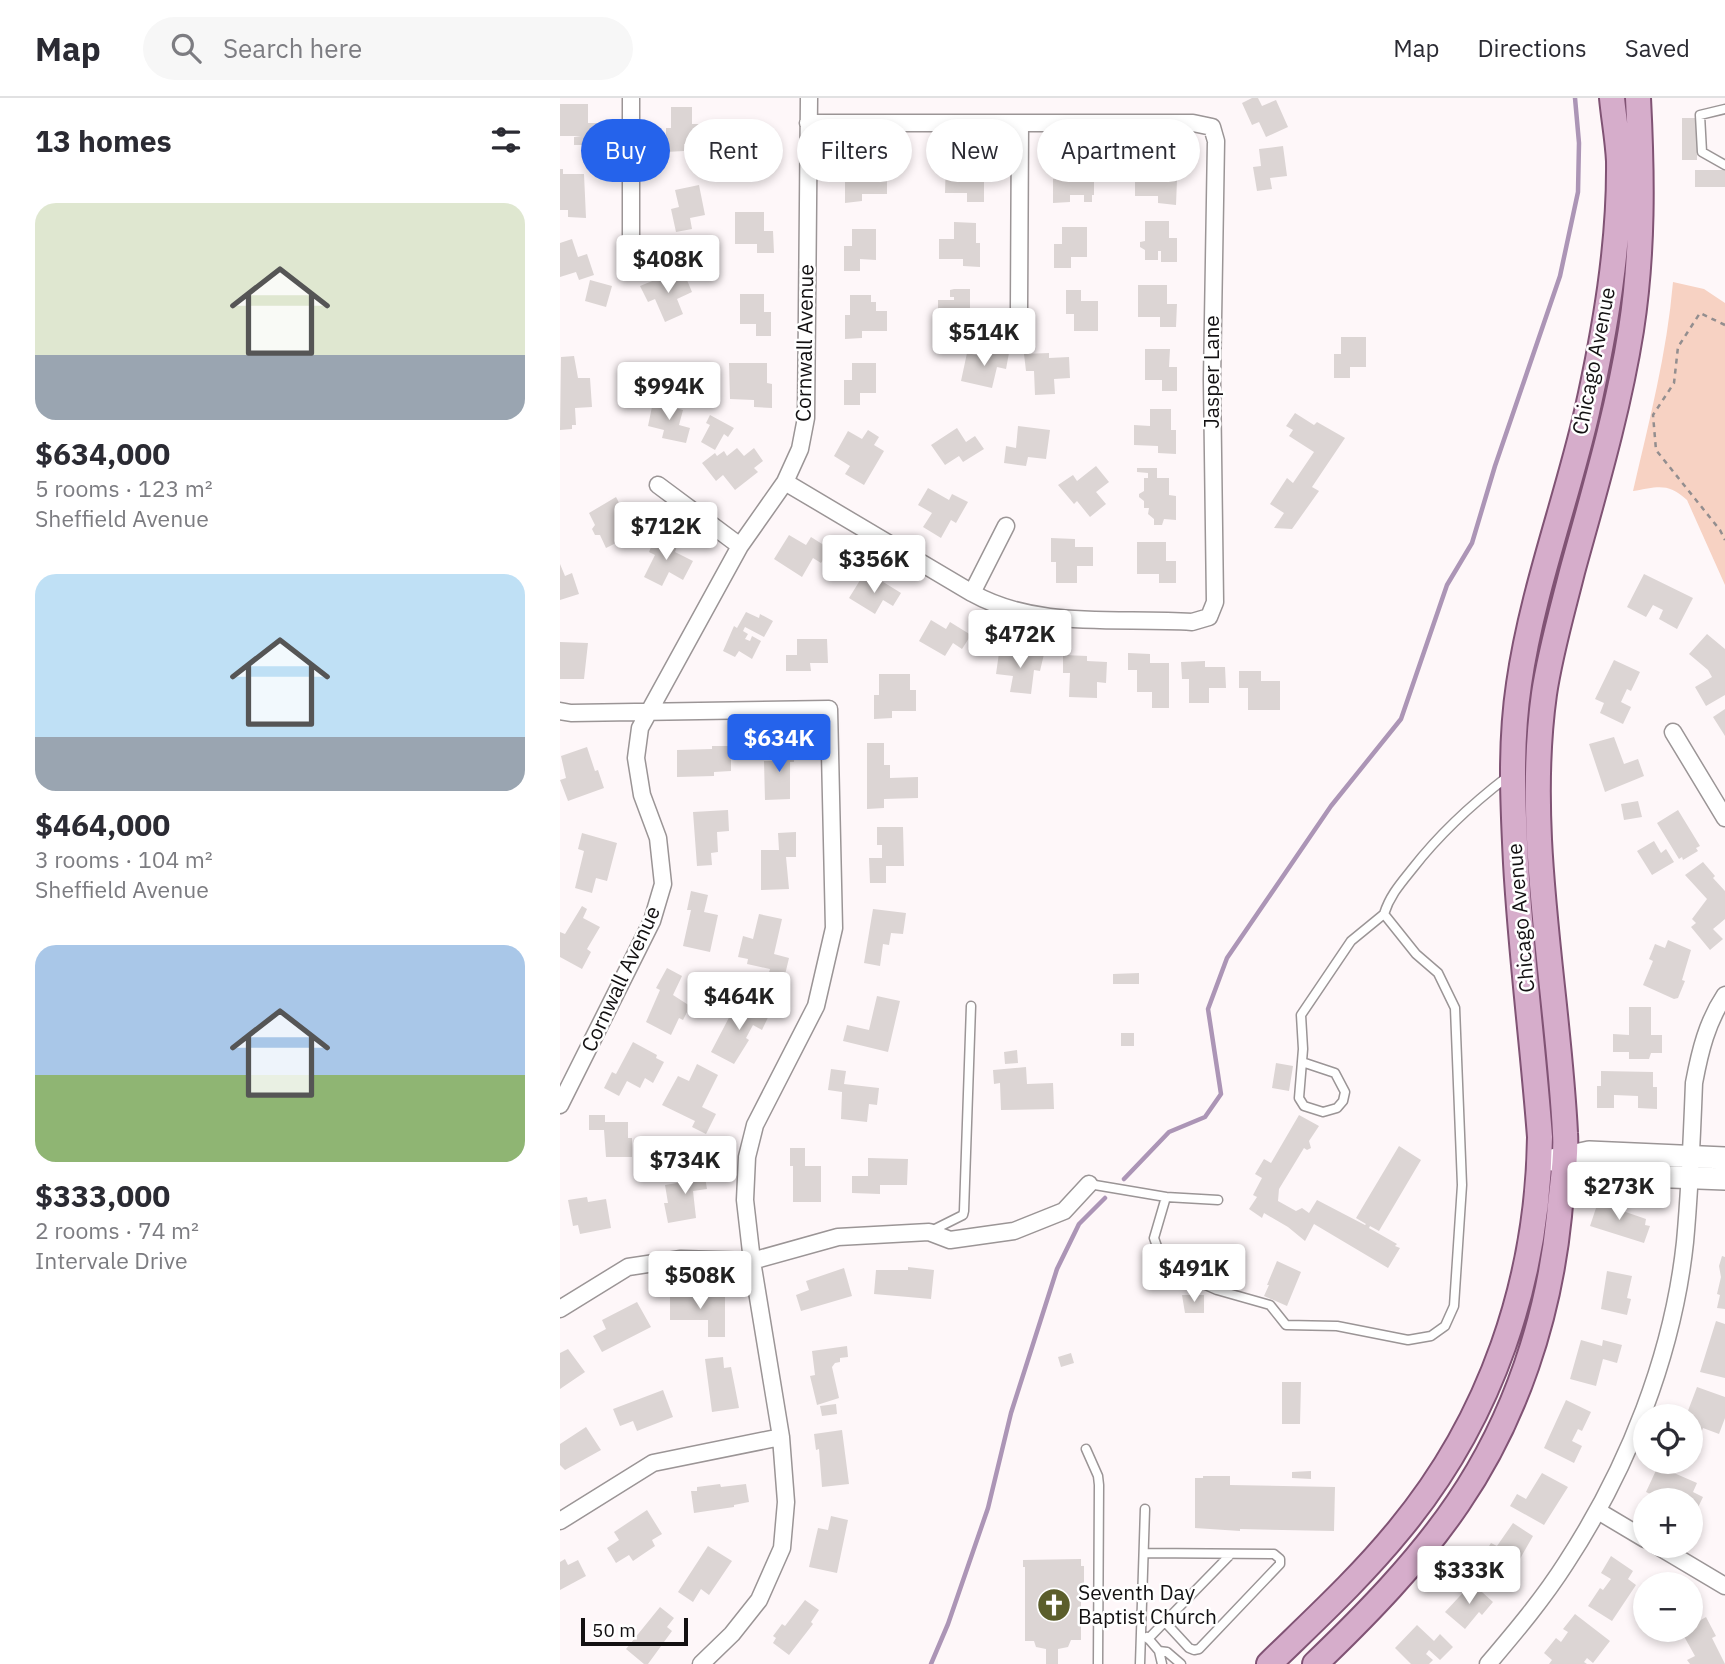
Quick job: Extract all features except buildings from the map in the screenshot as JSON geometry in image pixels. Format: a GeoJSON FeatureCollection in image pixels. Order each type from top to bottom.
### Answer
{"type":"FeatureCollection","features":[{"type":"Feature","properties":{"kind":"main road","name":"Chicago Avenue"},"geometry":{"type":"LineString","coordinates":[[1269,1664],[1399,1531],[1440,1477],[1468,1429],[1507,1342],[1528,1258],[1539,1161],[1536,1096],[1518,894],[1513,733],[1522,670],[1535,609],[1586,414],[1605,321],[1615,232],[1619,161],[1612,98]]}},
{"type":"Feature","properties":{"kind":"main road","name":"Chicago Avenue"},"geometry":{"type":"LineString","coordinates":[[1315,1664],[1415,1559],[1459,1502],[1489,1451],[1531,1357],[1553,1268],[1566,1138],[1544,894],[1538,802],[1539,739],[1545,691],[1560,621],[1611,425],[1631,330],[1641,238],[1638,98]]}},
{"type":"Feature","properties":{"kind":"street"},"geometry":{"type":"LineString","coordinates":[[631,98],[631,245]]}},
{"type":"Feature","properties":{"kind":"street","name":"Cornwall Avenue"},"geometry":{"type":"LineString","coordinates":[[808,98],[808,119]]}},
{"type":"Feature","properties":{"kind":"street","name":"Jasper Lane"},"geometry":{"type":"LineString","coordinates":[[972,593],[993,605],[1016,613],[1050,618],[1192,622],[1209,617],[1214,603],[1212,380],[1216,141],[1212,127],[1193,123],[1023,123]]}},
{"type":"Feature","properties":{"kind":"street","name":"Cornwall Avenue"},"geometry":{"type":"LineString","coordinates":[[560,1105],[652,921],[663,884],[658,838],[642,795],[636,758],[640,728],[740,546],[785,482],[800,449],[806,418],[808,182]]}},
{"type":"Feature","properties":{"kind":"street"},"geometry":{"type":"LineString","coordinates":[[1019,308],[1020,182]]}},
{"type":"Feature","properties":{"kind":"street"},"geometry":{"type":"LineString","coordinates":[[785,482],[972,593],[1006,526]]}},
{"type":"Feature","properties":{"kind":"street"},"geometry":{"type":"LineString","coordinates":[[659,485],[740,546]]}},
{"type":"Feature","properties":{"kind":"street"},"geometry":{"type":"LineString","coordinates":[[560,711],[829,709],[834,928],[816,1006],[755,1125],[747,1157],[745,1200],[752,1261],[781,1437],[786,1502],[782,1548],[759,1600],[732,1634],[701,1664]]}},
{"type":"Feature","properties":{"kind":"street"},"geometry":{"type":"LineString","coordinates":[[1673,732],[1725,818]]}},
{"type":"Feature","properties":{"kind":"street"},"geometry":{"type":"LineString","coordinates":[[1489,1664],[1538,1604],[1598,1511],[1628,1450],[1652,1384],[1672,1317],[1685,1244],[1694,1083],[1698,1059],[1706,1032],[1725,995]]}},
{"type":"Feature","properties":{"kind":"street"},"geometry":{"type":"LineString","coordinates":[[1539,1161],[1589,1152],[1690,1166],[1725,1179]]}},
{"type":"Feature","properties":{"kind":"street"},"geometry":{"type":"LineString","coordinates":[[1690,1166],[1725,1158]]}},
{"type":"Feature","properties":{"kind":"street"},"geometry":{"type":"LineString","coordinates":[[560,1309],[628,1267],[681,1259],[752,1261],[838,1237],[929,1232],[950,1240],[1014,1231],[1064,1211],[1089,1184]]}},
{"type":"Feature","properties":{"kind":"street"},"geometry":{"type":"LineString","coordinates":[[560,1521],[653,1463],[781,1437]]}},
{"type":"Feature","properties":{"kind":"street"},"geometry":{"type":"LineString","coordinates":[[1598,1511],[1633,1532]]}},
{"type":"Feature","properties":{"kind":"street"},"geometry":{"type":"LineString","coordinates":[[1678,1558],[1725,1586]]}},
{"type":"Feature","properties":{"kind":"lane"},"geometry":{"type":"LineString","coordinates":[[1725,109],[1700,115],[1702,152],[1725,165]]}},
{"type":"Feature","properties":{"kind":"lane"},"geometry":{"type":"LineString","coordinates":[[1302,1062],[1335,1073],[1345,1092],[1343,1101],[1337,1108],[1324,1112],[1304,1106],[1299,1098],[1302,1062],[1301,1015],[1351,941],[1384,914],[1389,897],[1438,836],[1470,806],[1513,773]]}},
{"type":"Feature","properties":{"kind":"lane"},"geometry":{"type":"LineString","coordinates":[[1166,1197],[1154,1238],[1159,1252],[1183,1275],[1217,1290],[1270,1306],[1286,1325],[1337,1326],[1408,1340],[1431,1336],[1445,1326],[1454,1306],[1462,1185],[1455,1008],[1438,974],[1416,954],[1384,914]]}},
{"type":"Feature","properties":{"kind":"lane"},"geometry":{"type":"LineString","coordinates":[[929,1232],[963,1215],[964,1211],[971,1006]]}},
{"type":"Feature","properties":{"kind":"lane"},"geometry":{"type":"LineString","coordinates":[[1089,1184],[1166,1197],[1217,1200]]}},
{"type":"Feature","properties":{"kind":"lane"},"geometry":{"type":"LineString","coordinates":[[1086,1449],[1098,1476],[1099,1485],[1098,1664]]}},
{"type":"Feature","properties":{"kind":"lane"},"geometry":{"type":"LineString","coordinates":[[1140,1664],[1145,1509]]}},
{"type":"Feature","properties":{"kind":"lane"},"geometry":{"type":"LineString","coordinates":[[1144,1553],[1273,1555],[1280,1559],[1280,1564],[1199,1649],[1189,1648],[1165,1622]]}},
{"type":"Feature","properties":{"kind":"lane"},"geometry":{"type":"LineString","coordinates":[[1148,1639],[1230,1555]]}},
{"type":"Feature","properties":{"kind":"lane"},"geometry":{"type":"LineString","coordinates":[[1141,1631],[1159,1651],[1162,1664]]}},
{"type":"Feature","properties":{"kind":"lane"},"geometry":{"type":"LineString","coordinates":[[1159,1651],[1167,1652],[1181,1664]]}},
{"type":"Feature","properties":{"kind":"path"},"geometry":{"type":"LineString","coordinates":[[1725,326],[1700,313],[1691,323],[1678,347],[1674,383],[1653,415],[1656,450],[1704,509],[1725,540]]}},
{"type":"Feature","properties":{"kind":"shaded area"},"geometry":{"type":"Polygon","coordinates":[[[1673,282],[1704,289],[1725,303],[1725,585],[1687,500],[1668,488],[1633,491],[1662,361],[1673,282]]]}},
{"type":"Feature","properties":{"kind":"waterway"},"geometry":{"type":"LineString","coordinates":[[1124,1179],[1169,1132],[1205,1117],[1221,1094],[1208,1009],[1227,958],[1331,806],[1401,719],[1447,585],[1472,543],[1495,466],[1560,276],[1578,192],[1579,143],[1575,98]]}},
{"type":"Feature","properties":{"kind":"waterway"},"geometry":{"type":"LineString","coordinates":[[931,1664],[948,1624],[988,1508],[1011,1413],[1057,1269],[1079,1224],[1105,1198]]}},
{"type":"Feature","properties":{"kind":"place","name":"Seventh Day Baptist Church"},"geometry":{"type":"Point","coordinates":[1054,1605]}}]}
